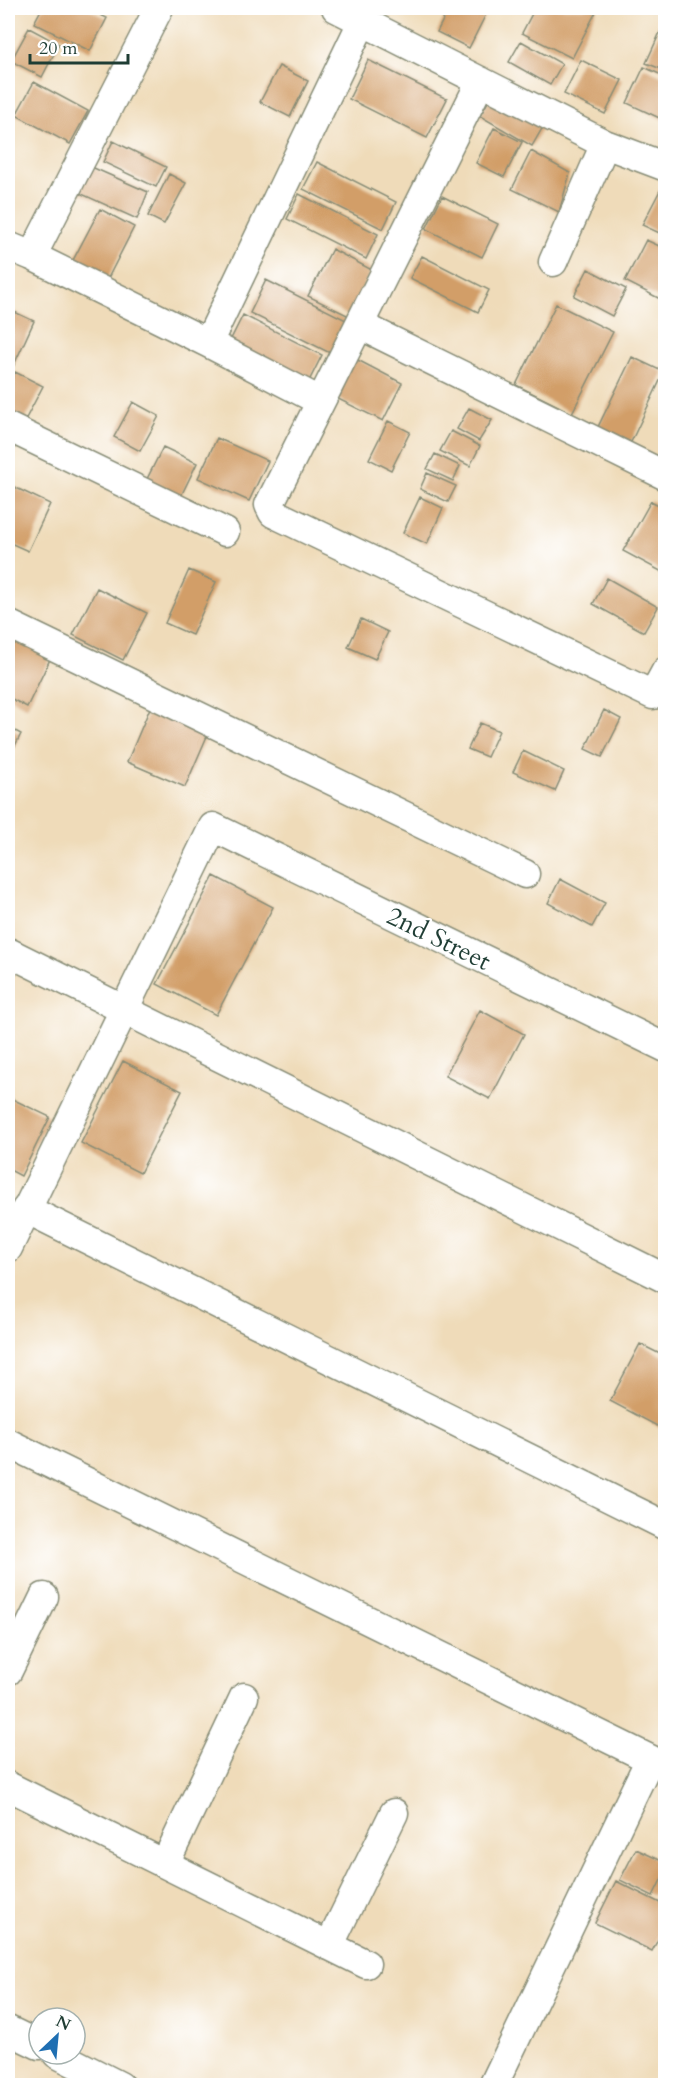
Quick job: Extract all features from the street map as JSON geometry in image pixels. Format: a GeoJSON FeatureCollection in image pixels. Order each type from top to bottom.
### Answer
{"type":"FeatureCollection","features":[{"type":"Feature","properties":{"kind":"street"},"geometry":{"type":"LineString","coordinates":[[159,8],[20,251],[320,401]]}},
{"type":"Feature","properties":{"kind":"street"},"geometry":{"type":"LineString","coordinates":[[336,8],[605,144],[666,167]]}},
{"type":"Feature","properties":{"kind":"street"},"geometry":{"type":"LineString","coordinates":[[208,343],[363,20]]}},
{"type":"Feature","properties":{"kind":"street"},"geometry":{"type":"LineString","coordinates":[[481,81],[269,505],[273,513],[653,695],[666,670]]}},
{"type":"Feature","properties":{"kind":"street"},"geometry":{"type":"LineString","coordinates":[[553,262],[605,144]]}},
{"type":"Feature","properties":{"kind":"street"},"geometry":{"type":"LineString","coordinates":[[360,325],[666,476]]}},
{"type":"Feature","properties":{"kind":"street"},"geometry":{"type":"LineString","coordinates":[[8,427],[225,532]]}},
{"type":"Feature","properties":{"kind":"street"},"geometry":{"type":"LineString","coordinates":[[8,624],[525,874]]}},
{"type":"Feature","properties":{"kind":"street","name":"2nd Street"},"geometry":{"type":"LineString","coordinates":[[123,1010],[213,827],[664,1044]]}},
{"type":"Feature","properties":{"kind":"street"},"geometry":{"type":"LineString","coordinates":[[8,952],[666,1279]]}},
{"type":"Feature","properties":{"kind":"street"},"geometry":{"type":"LineString","coordinates":[[8,1248],[123,1010]]}},
{"type":"Feature","properties":{"kind":"street"},"geometry":{"type":"LineString","coordinates":[[26,1209],[666,1526]]}},
{"type":"Feature","properties":{"kind":"street"},"geometry":{"type":"LineString","coordinates":[[8,1443],[658,1763],[493,2085]]}},
{"type":"Feature","properties":{"kind":"street"},"geometry":{"type":"LineString","coordinates":[[8,1671],[44,1597]]}},
{"type":"Feature","properties":{"kind":"street"},"geometry":{"type":"LineString","coordinates":[[165,1864],[244,1697]]}},
{"type":"Feature","properties":{"kind":"street"},"geometry":{"type":"LineString","coordinates":[[8,1786],[366,1964]]}},
{"type":"Feature","properties":{"kind":"street"},"geometry":{"type":"LineString","coordinates":[[329,1946],[394,1813]]}},
{"type":"Feature","properties":{"kind":"street"},"geometry":{"type":"LineString","coordinates":[[8,2030],[27,2039]]}},
{"type":"Feature","properties":{"kind":"street"},"geometry":{"type":"LineString","coordinates":[[81,2066],[120,2085]]}},
{"type":"Feature","properties":{"kind":"building"},"geometry":{"type":"Polygon","coordinates":[[[42,8],[86,8],[107,18],[90,51],[34,23],[42,8]]]}},
{"type":"Feature","properties":{"kind":"building"},"geometry":{"type":"Polygon","coordinates":[[[449,8],[489,8],[469,48],[437,32],[449,8]]]}},
{"type":"Feature","properties":{"kind":"building"},"geometry":{"type":"Polygon","coordinates":[[[535,8],[598,8],[572,58],[522,33],[535,8]]]}},
{"type":"Feature","properties":{"kind":"building"},"geometry":{"type":"Polygon","coordinates":[[[29,28],[59,44],[42,77],[11,61],[29,28]]]}},
{"type":"Feature","properties":{"kind":"building"},"geometry":{"type":"Polygon","coordinates":[[[662,28],[666,29],[666,71],[646,63],[662,28]]]}},
{"type":"Feature","properties":{"kind":"building"},"geometry":{"type":"Polygon","coordinates":[[[521,41],[562,64],[550,85],[509,62],[521,41]]]}},
{"type":"Feature","properties":{"kind":"building"},"geometry":{"type":"Polygon","coordinates":[[[368,60],[447,99],[427,138],[349,99],[368,60]]]}},
{"type":"Feature","properties":{"kind":"building"},"geometry":{"type":"Polygon","coordinates":[[[581,60],[622,80],[605,114],[564,94],[581,60]]]}},
{"type":"Feature","properties":{"kind":"building"},"geometry":{"type":"Polygon","coordinates":[[[279,66],[308,81],[290,117],[260,102],[279,66]]]}},
{"type":"Feature","properties":{"kind":"building"},"geometry":{"type":"Polygon","coordinates":[[[644,67],[666,77],[666,121],[627,103],[644,67]]]}},
{"type":"Feature","properties":{"kind":"building"},"geometry":{"type":"Polygon","coordinates":[[[34,82],[88,111],[70,144],[16,115],[34,82]]]}},
{"type":"Feature","properties":{"kind":"building"},"geometry":{"type":"Polygon","coordinates":[[[492,95],[544,125],[532,146],[480,116],[492,95]]]}},
{"type":"Feature","properties":{"kind":"building"},"geometry":{"type":"Polygon","coordinates":[[[494,128],[522,142],[504,177],[476,163],[494,128]]]}},
{"type":"Feature","properties":{"kind":"building"},"geometry":{"type":"Polygon","coordinates":[[[113,141],[166,167],[156,187],[103,162],[113,141]]]}},
{"type":"Feature","properties":{"kind":"building"},"geometry":{"type":"Polygon","coordinates":[[[531,151],[570,173],[559,212],[512,189],[531,151]]]}},
{"type":"Feature","properties":{"kind":"building"},"geometry":{"type":"Polygon","coordinates":[[[317,162],[396,202],[383,229],[303,189],[317,162]]]}},
{"type":"Feature","properties":{"kind":"building"},"geometry":{"type":"Polygon","coordinates":[[[87,165],[148,192],[137,219],[75,191],[87,165]]]}},
{"type":"Feature","properties":{"kind":"building"},"geometry":{"type":"Polygon","coordinates":[[[169,174],[186,183],[164,224],[148,216],[169,174]]]}},
{"type":"Feature","properties":{"kind":"building"},"geometry":{"type":"Polygon","coordinates":[[[666,179],[666,236],[642,225],[666,179]]]}},
{"type":"Feature","properties":{"kind":"building"},"geometry":{"type":"Polygon","coordinates":[[[299,194],[378,234],[366,259],[287,219],[299,194]]]}},
{"type":"Feature","properties":{"kind":"building"},"geometry":{"type":"Polygon","coordinates":[[[442,196],[498,224],[482,257],[426,229],[442,196]]]}},
{"type":"Feature","properties":{"kind":"building"},"geometry":{"type":"Polygon","coordinates":[[[100,209],[134,227],[105,284],[70,266],[100,209]]]}},
{"type":"Feature","properties":{"kind":"building"},"geometry":{"type":"Polygon","coordinates":[[[646,240],[666,249],[666,302],[625,281],[646,240]]]}},
{"type":"Feature","properties":{"kind":"building"},"geometry":{"type":"Polygon","coordinates":[[[332,249],[372,270],[349,316],[308,296],[332,249]]]}},
{"type":"Feature","properties":{"kind":"building"},"geometry":{"type":"Polygon","coordinates":[[[422,256],[489,290],[478,312],[410,278],[422,256]]]}},
{"type":"Feature","properties":{"kind":"building"},"geometry":{"type":"Polygon","coordinates":[[[588,269],[626,289],[612,316],[574,296],[588,269]]]}},
{"type":"Feature","properties":{"kind":"building"},"geometry":{"type":"Polygon","coordinates":[[[266,280],[348,321],[332,354],[250,313],[266,280]]]}},
{"type":"Feature","properties":{"kind":"building"},"geometry":{"type":"Polygon","coordinates":[[[556,304],[613,332],[572,413],[516,385],[556,304]]]}},
{"type":"Feature","properties":{"kind":"building"},"geometry":{"type":"Polygon","coordinates":[[[8,309],[34,321],[8,378],[8,309]]]}},
{"type":"Feature","properties":{"kind":"building"},"geometry":{"type":"Polygon","coordinates":[[[243,315],[322,355],[306,387],[227,347],[243,315]]]}},
{"type":"Feature","properties":{"kind":"building"},"geometry":{"type":"Polygon","coordinates":[[[350,356],[402,383],[383,421],[330,395],[350,356]]]}},
{"type":"Feature","properties":{"kind":"building"},"geometry":{"type":"Polygon","coordinates":[[[632,357],[664,372],[631,442],[598,427],[632,357]]]}},
{"type":"Feature","properties":{"kind":"building"},"geometry":{"type":"Polygon","coordinates":[[[15,372],[43,386],[23,424],[8,416],[8,387],[15,372]]]}},
{"type":"Feature","properties":{"kind":"building"},"geometry":{"type":"Polygon","coordinates":[[[133,402],[159,416],[140,451],[114,437],[133,402]]]}},
{"type":"Feature","properties":{"kind":"building"},"geometry":{"type":"Polygon","coordinates":[[[469,408],[492,420],[479,441],[457,429],[469,408]]]}},
{"type":"Feature","properties":{"kind":"building"},"geometry":{"type":"Polygon","coordinates":[[[388,421],[410,432],[391,470],[369,459],[388,421]]]}},
{"type":"Feature","properties":{"kind":"building"},"geometry":{"type":"Polygon","coordinates":[[[451,431],[480,446],[470,466],[440,451],[451,431]]]}},
{"type":"Feature","properties":{"kind":"building"},"geometry":{"type":"Polygon","coordinates":[[[217,438],[268,461],[249,501],[198,478],[217,438]]]}},
{"type":"Feature","properties":{"kind":"building"},"geometry":{"type":"Polygon","coordinates":[[[163,447],[197,463],[178,502],[144,485],[163,447]]]}},
{"type":"Feature","properties":{"kind":"building"},"geometry":{"type":"Polygon","coordinates":[[[435,454],[460,466],[453,481],[427,469],[435,454]]]}},
{"type":"Feature","properties":{"kind":"building"},"geometry":{"type":"Polygon","coordinates":[[[427,473],[456,486],[448,502],[420,489],[427,473]]]}},
{"type":"Feature","properties":{"kind":"building"},"geometry":{"type":"Polygon","coordinates":[[[8,484],[50,504],[28,551],[8,542],[8,484]]]}},
{"type":"Feature","properties":{"kind":"building"},"geometry":{"type":"Polygon","coordinates":[[[420,497],[443,508],[427,544],[403,533],[420,497]]]}},
{"type":"Feature","properties":{"kind":"building"},"geometry":{"type":"Polygon","coordinates":[[[651,501],[666,509],[666,574],[623,551],[651,501]]]}},
{"type":"Feature","properties":{"kind":"building"},"geometry":{"type":"Polygon","coordinates":[[[189,570],[216,582],[192,635],[165,623],[189,570]]]}},
{"type":"Feature","properties":{"kind":"building"},"geometry":{"type":"Polygon","coordinates":[[[607,578],[658,607],[644,632],[593,604],[607,578]]]}},
{"type":"Feature","properties":{"kind":"building"},"geometry":{"type":"Polygon","coordinates":[[[97,588],[147,613],[123,660],[73,635],[97,588]]]}},
{"type":"Feature","properties":{"kind":"building"},"geometry":{"type":"Polygon","coordinates":[[[361,619],[388,632],[375,659],[348,647],[361,619]]]}},
{"type":"Feature","properties":{"kind":"building"},"geometry":{"type":"Polygon","coordinates":[[[13,633],[53,653],[27,707],[8,697],[8,643],[13,633]]]}},
{"type":"Feature","properties":{"kind":"building"},"geometry":{"type":"Polygon","coordinates":[[[150,708],[208,734],[185,787],[127,762],[150,708]]]}},
{"type":"Feature","properties":{"kind":"building"},"geometry":{"type":"Polygon","coordinates":[[[604,710],[621,719],[602,757],[585,749],[604,710]]]}},
{"type":"Feature","properties":{"kind":"building"},"geometry":{"type":"Polygon","coordinates":[[[480,723],[499,731],[487,757],[468,749],[480,723]]]}},
{"type":"Feature","properties":{"kind":"building"},"geometry":{"type":"Polygon","coordinates":[[[8,727],[21,734],[8,759],[8,727]]]}},
{"type":"Feature","properties":{"kind":"building"},"geometry":{"type":"Polygon","coordinates":[[[523,751],[564,771],[555,791],[513,772],[523,751]]]}},
{"type":"Feature","properties":{"kind":"building"},"geometry":{"type":"Polygon","coordinates":[[[214,876],[273,907],[216,1015],[157,984],[214,876]]]}},
{"type":"Feature","properties":{"kind":"building"},"geometry":{"type":"Polygon","coordinates":[[[560,879],[605,903],[592,927],[548,903],[560,879]]]}},
{"type":"Feature","properties":{"kind":"building"},"geometry":{"type":"Polygon","coordinates":[[[480,1010],[524,1034],[490,1099],[445,1076],[480,1010]]]}},
{"type":"Feature","properties":{"kind":"building"},"geometry":{"type":"Polygon","coordinates":[[[123,1061],[182,1091],[140,1173],[81,1143],[123,1061]]]}},
{"type":"Feature","properties":{"kind":"building"},"geometry":{"type":"Polygon","coordinates":[[[8,1097],[50,1117],[21,1176],[8,1169],[8,1097]]]}},
{"type":"Feature","properties":{"kind":"building"},"geometry":{"type":"Polygon","coordinates":[[[640,1344],[666,1357],[666,1420],[661,1428],[610,1401],[640,1344]]]}},
{"type":"Feature","properties":{"kind":"building"},"geometry":{"type":"Polygon","coordinates":[[[636,1849],[666,1863],[666,1870],[653,1896],[620,1880],[636,1849]]]}},
{"type":"Feature","properties":{"kind":"building"},"geometry":{"type":"Polygon","coordinates":[[[616,1881],[666,1906],[666,1924],[652,1951],[595,1923],[616,1881]]]}}]}
